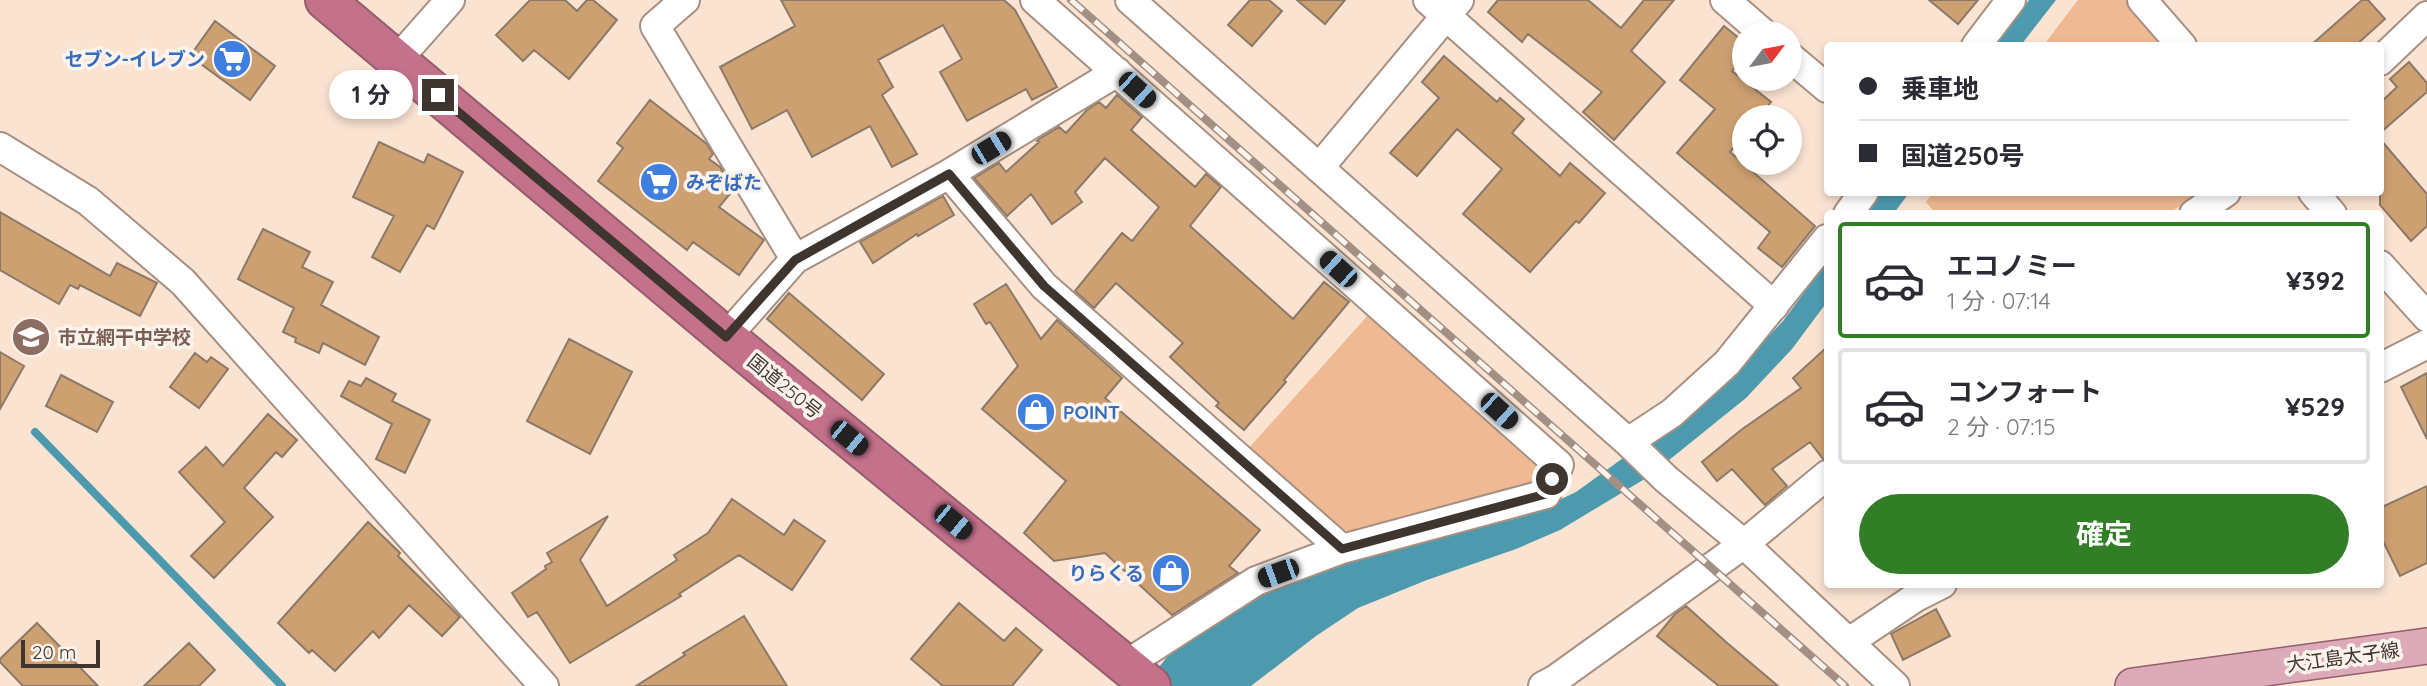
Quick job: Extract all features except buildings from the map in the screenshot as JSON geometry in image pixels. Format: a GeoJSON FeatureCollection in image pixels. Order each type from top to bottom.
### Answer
{"type":"FeatureCollection","features":[{"type":"Feature","properties":{"kind":"highway","name":"国道250号"},"geometry":{"type":"LineString","coordinates":[[325,0],[726,337],[1139,675]]}},
{"type":"Feature","properties":{"kind":"main road","name":"大江島太子線"},"geometry":{"type":"LineString","coordinates":[[2133,686],[2427,646]]}},
{"type":"Feature","properties":{"kind":"street"},"geometry":{"type":"LineString","coordinates":[[397,60],[450,0]]}},
{"type":"Feature","properties":{"kind":"street"},"geometry":{"type":"LineString","coordinates":[[685,0],[654,26],[795,260]]}},
{"type":"Feature","properties":{"kind":"street"},"geometry":{"type":"LineString","coordinates":[[1035,0],[1559,465],[1546,494],[1342,549],[1256,581],[1139,675]]}},
{"type":"Feature","properties":{"kind":"street"},"geometry":{"type":"LineString","coordinates":[[1130,0],[1628,442],[1666,479],[1744,544],[1895,686]]}},
{"type":"Feature","properties":{"kind":"street"},"geometry":{"type":"LineString","coordinates":[[1725,0],[1749,21]]}},
{"type":"Feature","properties":{"kind":"street"},"geometry":{"type":"LineString","coordinates":[[1979,42],[2011,0]]}},
{"type":"Feature","properties":{"kind":"street"},"geometry":{"type":"LineString","coordinates":[[2142,0],[2179,42]]}},
{"type":"Feature","properties":{"kind":"street"},"geometry":{"type":"LineString","coordinates":[[1319,168],[1444,5],[1774,306]]}},
{"type":"Feature","properties":{"kind":"street"},"geometry":{"type":"LineString","coordinates":[[2384,57],[2422,14]]}},
{"type":"Feature","properties":{"kind":"street"},"geometry":{"type":"LineString","coordinates":[[1802,67],[1824,85]]}},
{"type":"Feature","properties":{"kind":"street"},"geometry":{"type":"LineString","coordinates":[[726,337],[795,260],[949,174],[1117,72]]}},
{"type":"Feature","properties":{"kind":"street"},"geometry":{"type":"LineString","coordinates":[[0,147],[88,201],[183,282],[544,686]]}},
{"type":"Feature","properties":{"kind":"street"},"geometry":{"type":"LineString","coordinates":[[949,174],[1044,286],[1342,549]]}},
{"type":"Feature","properties":{"kind":"street"},"geometry":{"type":"LineString","coordinates":[[1850,210],[1861,196]]}},
{"type":"Feature","properties":{"kind":"street"},"geometry":{"type":"LineString","coordinates":[[2200,210],[2221,196]]}},
{"type":"Feature","properties":{"kind":"street"},"geometry":{"type":"LineString","coordinates":[[2316,196],[2329,210]]}},
{"type":"Feature","properties":{"kind":"street"},"geometry":{"type":"LineString","coordinates":[[1628,442],[1672,413],[1727,363],[1824,244]]}},
{"type":"Feature","properties":{"kind":"street"},"geometry":{"type":"LineString","coordinates":[[2384,269],[2427,317]]}},
{"type":"Feature","properties":{"kind":"street"},"geometry":{"type":"LineString","coordinates":[[2384,366],[2427,344]]}},
{"type":"Feature","properties":{"kind":"street"},"geometry":{"type":"LineString","coordinates":[[1543,686],[1744,544],[1824,477]]}},
{"type":"Feature","properties":{"kind":"street"},"geometry":{"type":"LineString","coordinates":[[1849,642],[1934,588]]}},
{"type":"Feature","properties":{"kind":"shaded area"},"geometry":{"type":"Polygon","coordinates":[[[2078,0],[2126,0],[2164,42],[2046,42],[2078,0]]]}},
{"type":"Feature","properties":{"kind":"shaded area"},"geometry":{"type":"Polygon","coordinates":[[[1930,196],[2196,196],[2173,210],[1933,210],[1926,202],[1930,196]]]}},
{"type":"Feature","properties":{"kind":"shaded area"},"geometry":{"type":"Polygon","coordinates":[[[1370,313],[1542,465],[1537,480],[1356,534],[1332,525],[1248,449],[1370,313]]]}},
{"type":"Feature","properties":{"kind":"water"},"geometry":{"type":"Polygon","coordinates":[[[2029,0],[2056,0],[2023,42],[1996,42],[2029,0]]]}},
{"type":"Feature","properties":{"kind":"water"},"geometry":{"type":"Polygon","coordinates":[[[1878,196],[1907,196],[1896,210],[1867,210],[1878,196]]]}},
{"type":"Feature","properties":{"kind":"water"},"geometry":{"type":"Polygon","coordinates":[[[1824,266],[1824,306],[1792,349],[1746,398],[1648,477],[1560,530],[1358,608],[1316,636],[1251,686],[1144,686],[1167,657],[1241,606],[1289,582],[1334,565],[1526,516],[1576,492],[1655,435],[1737,370],[1783,321],[1824,266]]]}},
{"type":"Feature","properties":{"kind":"waterway"},"geometry":{"type":"LineString","coordinates":[[35,432],[282,686]]}},
{"type":"Feature","properties":{"kind":"railway"},"geometry":{"type":"LineString","coordinates":[[1071,0],[1845,686]]}},
{"type":"Feature","properties":{"kind":"place","name":"セブン-イレブン"},"geometry":{"type":"Point","coordinates":[232,59]}},
{"type":"Feature","properties":{"kind":"place","name":"みぞばた"},"geometry":{"type":"Point","coordinates":[659,182]}},
{"type":"Feature","properties":{"kind":"place","name":"市立網干中学校"},"geometry":{"type":"Point","coordinates":[31,337]}},
{"type":"Feature","properties":{"kind":"place","name":"POINT"},"geometry":{"type":"Point","coordinates":[1036,412]}},
{"type":"Feature","properties":{"kind":"place","name":"りらくる"},"geometry":{"type":"Point","coordinates":[1171,573]}},
{"type":"Feature","properties":{"kind":"route"},"geometry":{"type":"LineString","coordinates":[[438,95],[726,337],[795,260],[949,174],[1044,286],[1342,549],[1546,494],[1552,479]]}}]}
